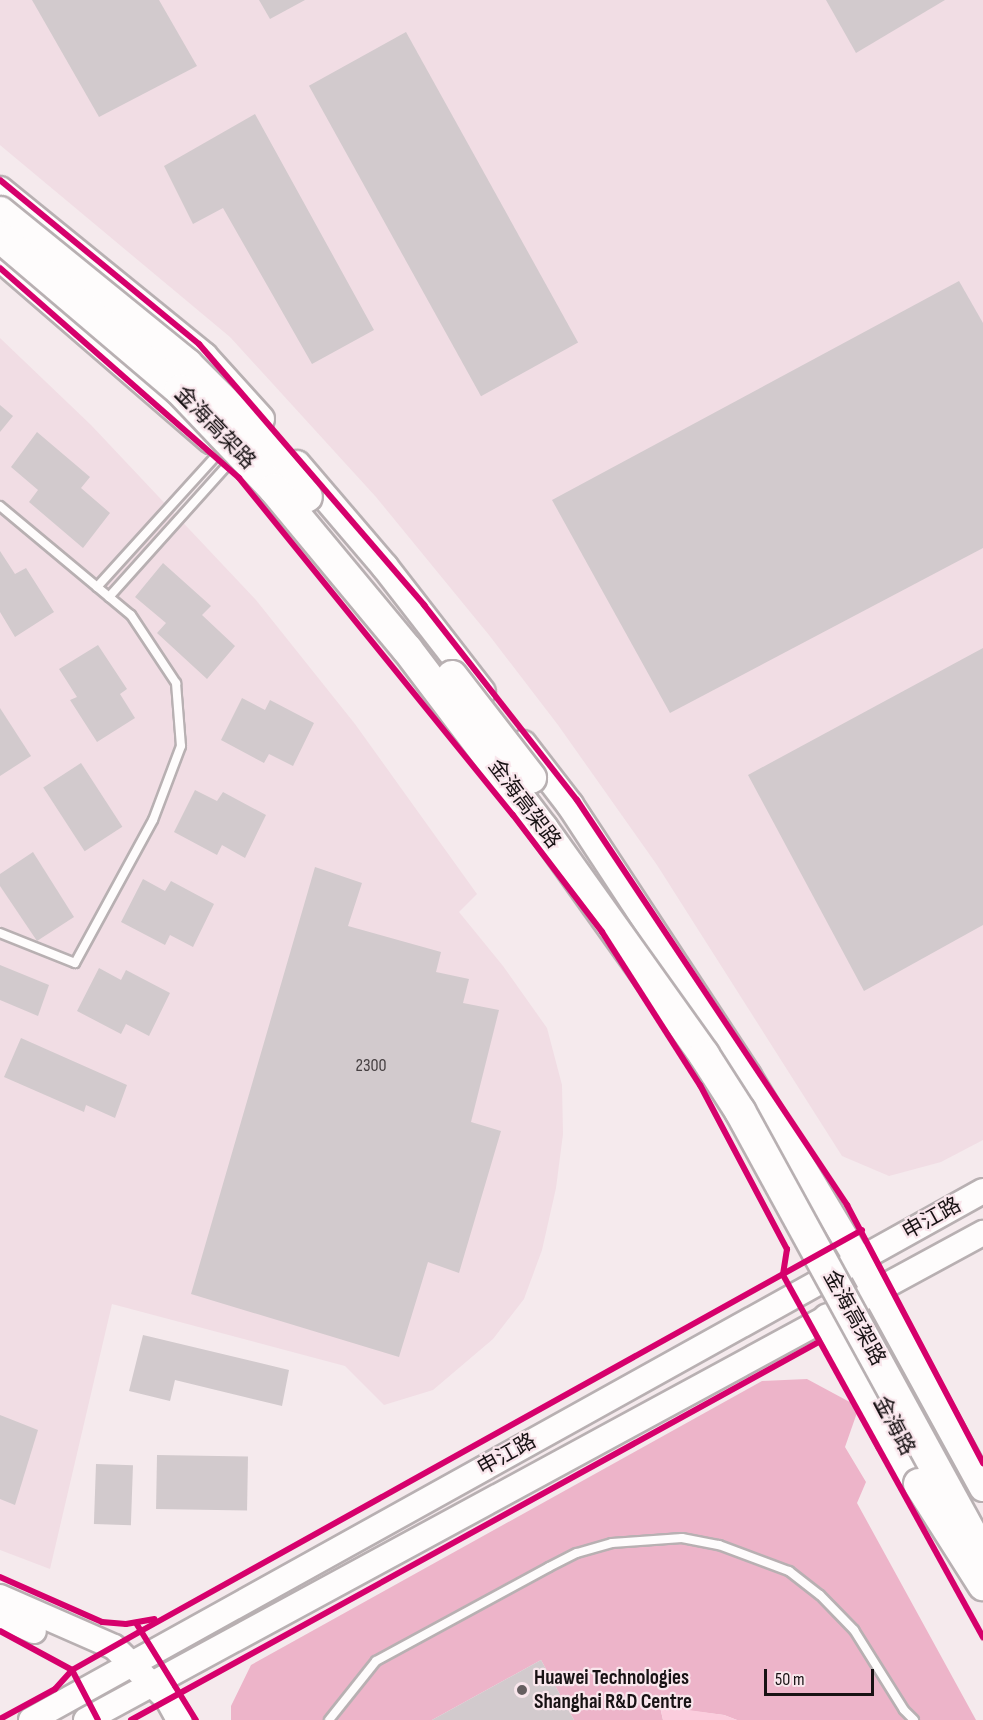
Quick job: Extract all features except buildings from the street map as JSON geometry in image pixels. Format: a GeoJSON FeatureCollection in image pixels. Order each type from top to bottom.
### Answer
{"type":"FeatureCollection","features":[{"type":"Feature","properties":{"kind":"highway"},"geometry":{"type":"LineString","coordinates":[[0,199],[210,370],[230,393],[275,436]]}},
{"type":"Feature","properties":{"kind":"highway","name":"金海高架路"},"geometry":{"type":"LineString","coordinates":[[0,212],[186,364],[235,412],[488,720],[566,826],[740,1079],[792,1164],[983,1513]]}},
{"type":"Feature","properties":{"kind":"highway","name":"金海高架路"},"geometry":{"type":"LineString","coordinates":[[0,237],[180,390],[274,489],[407,649],[536,819],[704,1055],[740,1111],[983,1555]]}},
{"type":"Feature","properties":{"kind":"highway"},"geometry":{"type":"LineString","coordinates":[[832,1317],[891,1440],[983,1585]]}},
{"type":"Feature","properties":{"kind":"main road"},"geometry":{"type":"LineString","coordinates":[[0,190],[204,356],[275,436],[385,567],[570,805],[748,1076],[858,1260],[983,1488]]}},
{"type":"Feature","properties":{"kind":"main road","name":"金海路"},"geometry":{"type":"LineString","coordinates":[[0,258],[254,479],[512,801],[607,929],[710,1086],[818,1282],[832,1317],[983,1591]]}},
{"type":"Feature","properties":{"kind":"main road","name":"申江路"},"geometry":{"type":"LineString","coordinates":[[31,1720],[983,1191]]}},
{"type":"Feature","properties":{"kind":"main road","name":"申江路"},"geometry":{"type":"LineString","coordinates":[[86,1720],[983,1233]]}},
{"type":"Feature","properties":{"kind":"main road"},"geometry":{"type":"LineString","coordinates":[[0,1598],[114,1647],[123,1668]]}},
{"type":"Feature","properties":{"kind":"main road"},"geometry":{"type":"LineString","coordinates":[[0,1616],[123,1668],[144,1687],[168,1700],[179,1720]]}},
{"type":"Feature","properties":{"kind":"main road"},"geometry":{"type":"LineString","coordinates":[[144,1687],[165,1720]]}},
{"type":"Feature","properties":{"kind":"lane"},"geometry":{"type":"LineString","coordinates":[[97,587],[228,454]]}},
{"type":"Feature","properties":{"kind":"lane"},"geometry":{"type":"LineString","coordinates":[[109,597],[228,454]]}},
{"type":"Feature","properties":{"kind":"lane"},"geometry":{"type":"LineString","coordinates":[[0,506],[130,615],[176,683],[181,746],[153,820],[75,963],[0,933]]}},
{"type":"Feature","properties":{"kind":"lane"},"geometry":{"type":"LineString","coordinates":[[330,1720],[376,1662],[549,1567],[578,1553],[612,1543],[645,1538],[682,1538],[719,1545],[789,1571],[820,1595],[854,1630],[904,1710],[914,1720]]}},
{"type":"Feature","properties":{"kind":"shaded area"},"geometry":{"type":"Polygon","coordinates":[[[0,0],[983,0],[983,1140],[941,1162],[889,1176],[842,1156],[657,865],[558,725],[489,635],[376,497],[230,337],[0,145],[0,0]]]}},
{"type":"Feature","properties":{"kind":"shaded area"},"geometry":{"type":"Polygon","coordinates":[[[0,338],[91,425],[256,600],[355,724],[477,894],[459,912],[503,966],[547,1028],[562,1085],[563,1134],[556,1188],[542,1250],[524,1299],[493,1339],[433,1390],[384,1405],[345,1366],[112,1304],[50,1569],[0,1550],[0,338]]]}},
{"type":"Feature","properties":{"kind":"shaded area"},"geometry":{"type":"Polygon","coordinates":[[[807,1379],[859,1407],[845,1447],[866,1482],[857,1503],[976,1720],[737,1720],[724,1715],[660,1707],[663,1720],[574,1720],[541,1660],[432,1720],[231,1720],[231,1706],[251,1665],[762,1381],[807,1379]]]}},
{"type":"Feature","properties":{"kind":"shaded area"},"geometry":{"type":"Polygon","coordinates":[[[660,1706],[724,1715],[737,1720],[663,1720],[660,1706]]]}},
{"type":"Feature","properties":{"kind":"cycle path"},"geometry":{"type":"LineString","coordinates":[[0,180],[199,344],[424,605],[577,800],[847,1205],[983,1463]]}},
{"type":"Feature","properties":{"kind":"cycle path"},"geometry":{"type":"LineString","coordinates":[[0,268],[239,478],[513,815],[602,932],[700,1085],[787,1249],[783,1275],[983,1637]]}},
{"type":"Feature","properties":{"kind":"cycle path"},"geometry":{"type":"LineString","coordinates":[[0,1719],[55,1689],[72,1670],[862,1230]]}},
{"type":"Feature","properties":{"kind":"cycle path"},"geometry":{"type":"LineString","coordinates":[[131,1720],[819,1342]]}},
{"type":"Feature","properties":{"kind":"cycle path"},"geometry":{"type":"LineString","coordinates":[[0,1577],[102,1622],[126,1624],[155,1619]]}},
{"type":"Feature","properties":{"kind":"cycle path"},"geometry":{"type":"LineString","coordinates":[[136,1623],[196,1720]]}},
{"type":"Feature","properties":{"kind":"cycle path"},"geometry":{"type":"LineString","coordinates":[[0,1631],[72,1670],[98,1720]]}},
{"type":"Feature","properties":{"kind":"place","name":"Huawei Technologies Shanghai R&D Centre"},"geometry":{"type":"Point","coordinates":[522,1690]}}]}
